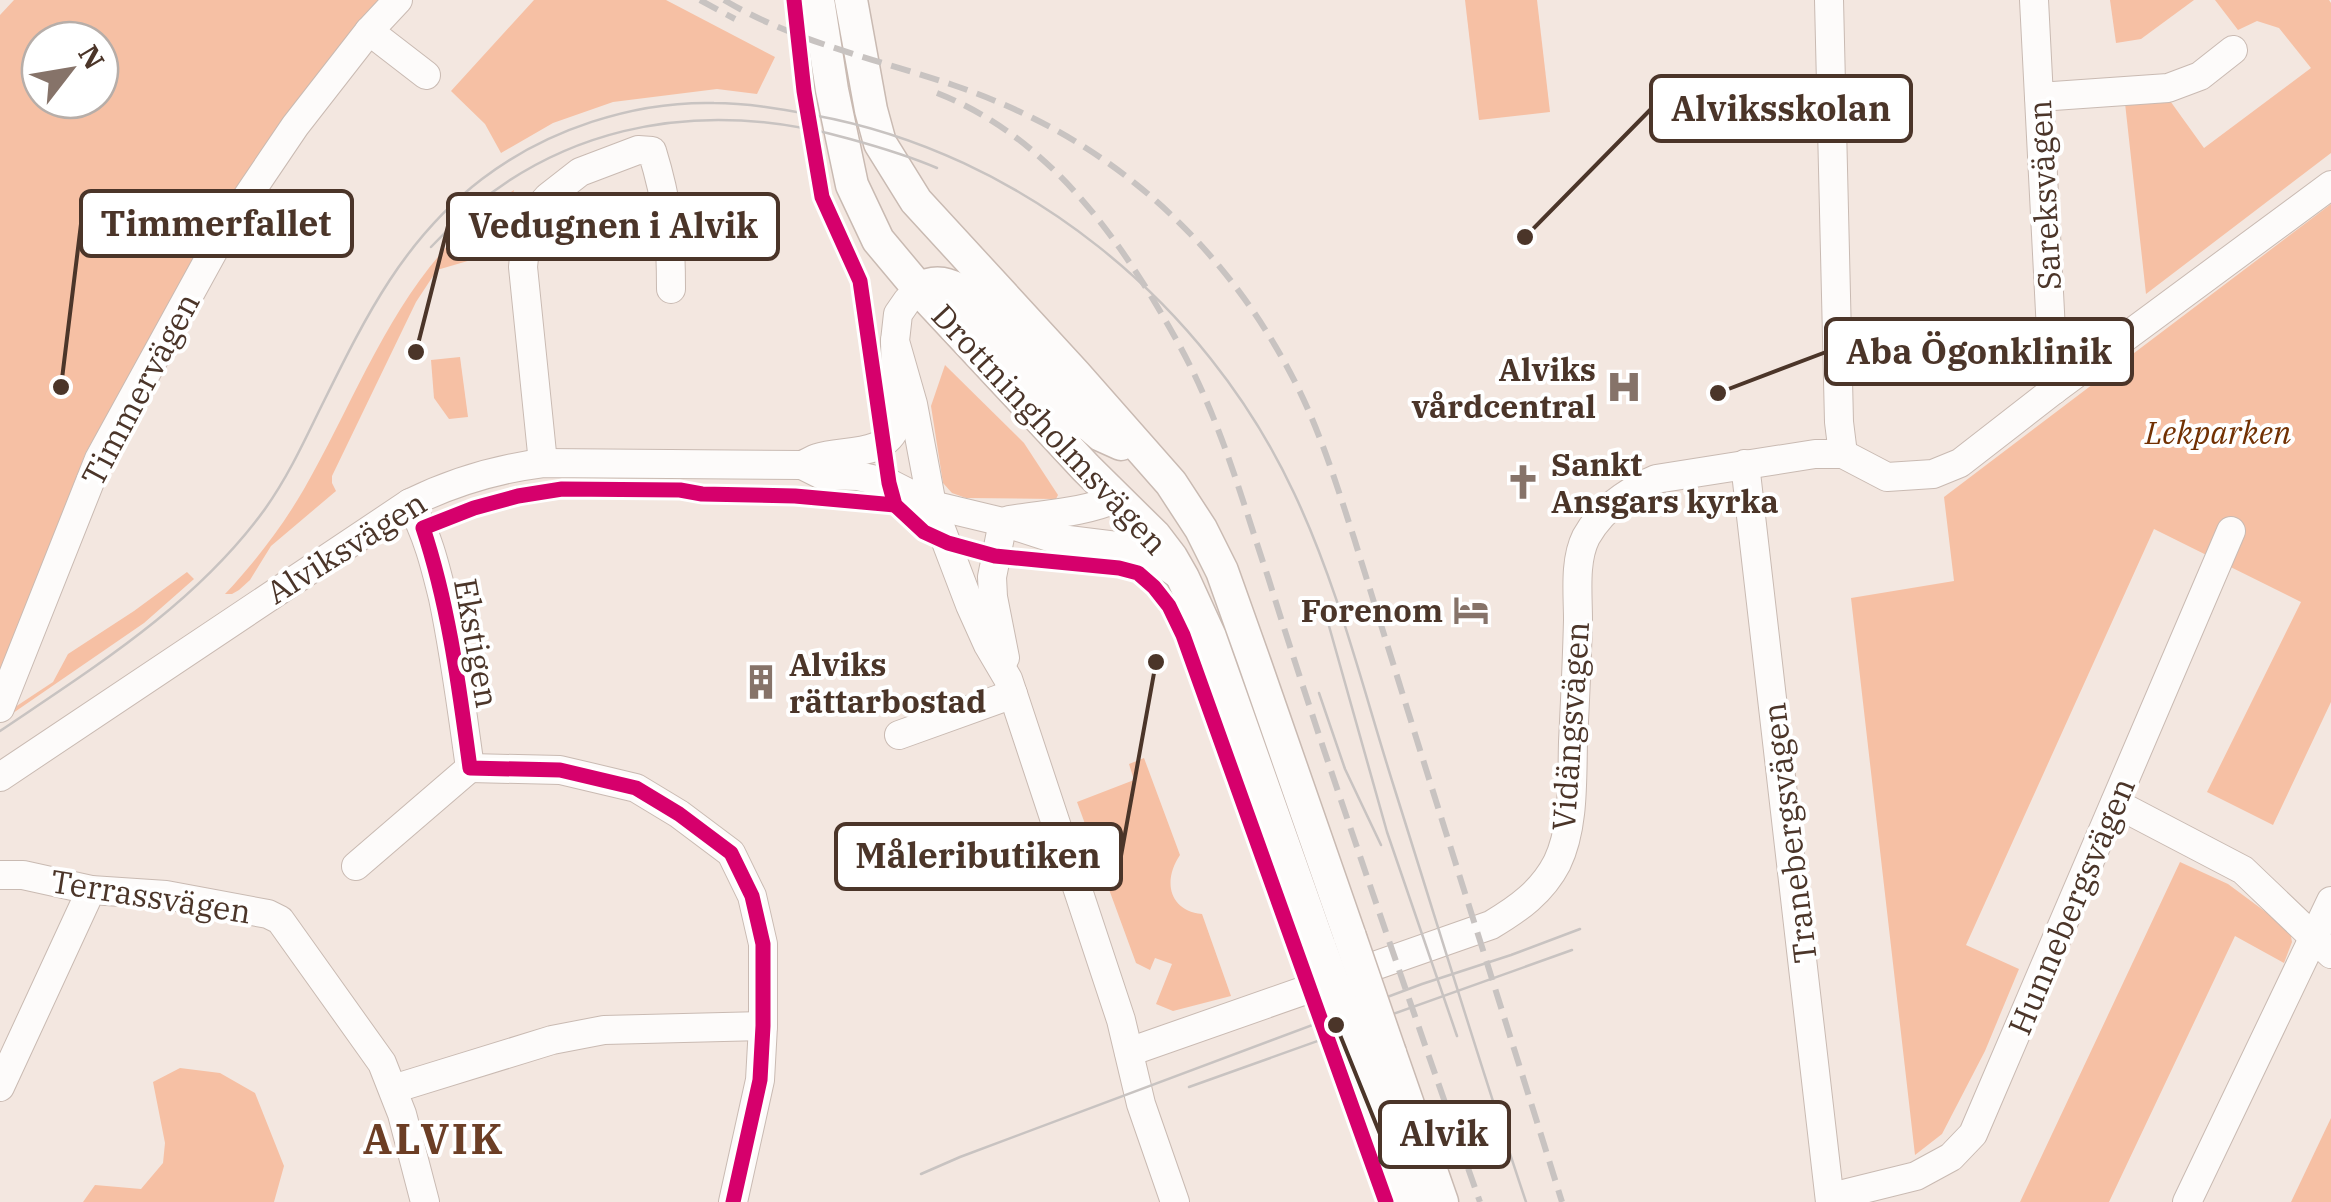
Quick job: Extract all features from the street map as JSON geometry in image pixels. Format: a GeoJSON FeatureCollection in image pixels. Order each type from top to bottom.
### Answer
{"type":"FeatureCollection","features":[{"type":"Feature","properties":{"kind":"main road","name":"Drottningholmsvägen"},"geometry":{"type":"LineString","coordinates":[[818,0],[852,185],[878,240],[920,290],[1155,536],[1183,578],[1335,942]]}},
{"type":"Feature","properties":{"kind":"main road","name":"Drottningholmsvägen"},"geometry":{"type":"LineString","coordinates":[[851,0],[880,142],[916,202],[1075,374],[1187,504],[1222,571],[1335,942],[1376,1058],[1442,1202]]}},
{"type":"Feature","properties":{"kind":"main road"},"geometry":{"type":"LineString","coordinates":[[920,290],[936,283],[949,284],[964,294],[1070,408],[1101,435],[1136,446],[1130,478],[1116,498]]}},
{"type":"Feature","properties":{"kind":"main road","name":"Drottningholmsvägen"},"geometry":{"type":"LineString","coordinates":[[1376,1058],[1412,1202]]}},
{"type":"Feature","properties":{"kind":"street","name":"Timmervägen"},"geometry":{"type":"LineString","coordinates":[[0,708],[99,459],[226,228],[296,126],[369,31],[398,0]]}},
{"type":"Feature","properties":{"kind":"street"},"geometry":{"type":"LineString","coordinates":[[1829,0],[1842,454],[1886,477],[1933,474],[1960,464],[2331,185]]}},
{"type":"Feature","properties":{"kind":"street","name":"Sareksvägen"},"geometry":{"type":"LineString","coordinates":[[2034,0],[2054,390]]}},
{"type":"Feature","properties":{"kind":"street"},"geometry":{"type":"LineString","coordinates":[[369,31],[426,75]]}},
{"type":"Feature","properties":{"kind":"street"},"geometry":{"type":"LineString","coordinates":[[2039,97],[2168,88],[2200,76],[2233,50]]}},
{"type":"Feature","properties":{"kind":"street"},"geometry":{"type":"LineString","coordinates":[[543,464],[523,267],[528,220],[548,197],[580,172],[638,150],[652,152],[665,193],[672,239],[671,289]]}},
{"type":"Feature","properties":{"kind":"street"},"geometry":{"type":"LineString","coordinates":[[920,290],[898,314],[895,341],[913,404],[932,505],[982,632],[1011,687]]}},
{"type":"Feature","properties":{"kind":"street","name":"Alviksvägen"},"geometry":{"type":"LineString","coordinates":[[802,465],[820,456],[869,448],[894,434],[898,407],[895,341]]}},
{"type":"Feature","properties":{"kind":"street","name":"Vidängsvägen"},"geometry":{"type":"LineString","coordinates":[[1129,1052],[1491,924],[1533,896],[1559,860],[1569,811],[1579,557],[1585,538],[1617,502],[1656,479],[1815,454],[1842,454]]}},
{"type":"Feature","properties":{"kind":"street","name":"Alviksvägen"},"geometry":{"type":"LineString","coordinates":[[0,778],[410,503],[442,487],[508,468],[543,464],[802,465],[822,475],[858,476],[889,483],[932,505],[1052,538],[1125,548],[1154,558],[1183,578]]}},
{"type":"Feature","properties":{"kind":"street","name":"Tranebergsvägen"},"geometry":{"type":"LineString","coordinates":[[1745,464],[1830,1199]]}},
{"type":"Feature","properties":{"kind":"street"},"geometry":{"type":"LineString","coordinates":[[1116,498],[1066,512],[1003,522],[992,578],[993,598],[1011,687],[1115,1002],[1141,1104],[1175,1202]]}},
{"type":"Feature","properties":{"kind":"street","name":"Ekstigen"},"geometry":{"type":"LineString","coordinates":[[410,503],[424,528],[438,578],[454,650],[470,768]]}},
{"type":"Feature","properties":{"kind":"street","name":"Hunnebergsvägen"},"geometry":{"type":"LineString","coordinates":[[1830,1199],[1916,1176],[1950,1157],[1973,1134],[2231,531]]}},
{"type":"Feature","properties":{"kind":"street"},"geometry":{"type":"LineString","coordinates":[[899,735],[1011,687]]}},
{"type":"Feature","properties":{"kind":"street"},"geometry":{"type":"LineString","coordinates":[[356,866],[470,768],[560,770],[636,788],[679,814],[730,853],[752,896],[763,944],[760,1080],[733,1202]]}},
{"type":"Feature","properties":{"kind":"street"},"geometry":{"type":"LineString","coordinates":[[2114,804],[2243,870],[2323,945]]}},
{"type":"Feature","properties":{"kind":"street","name":"Terrassvägen"},"geometry":{"type":"LineString","coordinates":[[0,875],[23,874],[92,890],[166,895],[268,914],[280,920],[382,1062],[425,1202]]}},
{"type":"Feature","properties":{"kind":"street"},"geometry":{"type":"LineString","coordinates":[[0,1087],[92,890]]}},
{"type":"Feature","properties":{"kind":"street"},"geometry":{"type":"LineString","coordinates":[[2187,1202],[2323,945],[2331,901]]}},
{"type":"Feature","properties":{"kind":"street"},"geometry":{"type":"LineString","coordinates":[[393,1089],[552,1040],[604,1030],[763,1026]]}},
{"type":"Feature","properties":{"kind":"green space"},"geometry":{"type":"Polygon","coordinates":[[[14,0],[389,0],[160,323],[86,452],[0,673],[0,15],[14,0]]]}},
{"type":"Feature","properties":{"kind":"green space"},"geometry":{"type":"Polygon","coordinates":[[[534,0],[666,0],[775,57],[757,94],[717,89],[613,102],[553,123],[501,153],[485,124],[451,91],[534,0]]]}},
{"type":"Feature","properties":{"kind":"green space"},"geometry":{"type":"Polygon","coordinates":[[[1465,0],[1537,0],[1550,112],[1479,120],[1465,0]]]}},
{"type":"Feature","properties":{"kind":"green space"},"geometry":{"type":"Polygon","coordinates":[[[2110,0],[2194,0],[2141,39],[2116,43],[2110,0]]]}},
{"type":"Feature","properties":{"kind":"green space"},"geometry":{"type":"Polygon","coordinates":[[[2215,0],[2329,0],[2331,153],[2146,294],[2125,103],[2168,98],[2204,148],[2311,68],[2279,28],[2257,21],[2238,30],[2215,0]]]}},
{"type":"Feature","properties":{"kind":"green space"},"geometry":{"type":"Polygon","coordinates":[[[514,190],[506,225],[507,254],[488,255],[437,270],[416,302],[332,476],[336,491],[271,546],[250,580],[232,594],[225,594],[268,544],[296,503],[368,366],[415,287],[443,250],[476,218],[514,190]]]}},
{"type":"Feature","properties":{"kind":"green space","name":"Lekparken"},"geometry":{"type":"Polygon","coordinates":[[[2331,204],[2331,702],[2273,825],[2207,792],[2301,602],[2154,529],[1966,945],[2019,969],[1985,1051],[1942,1134],[1915,1155],[1851,598],[1954,581],[1944,497],[2331,204]]]}},
{"type":"Feature","properties":{"kind":"green space"},"geometry":{"type":"Polygon","coordinates":[[[460,357],[468,417],[449,419],[434,398],[431,360],[460,357]]]}},
{"type":"Feature","properties":{"kind":"green space"},"geometry":{"type":"Polygon","coordinates":[[[945,365],[1024,443],[1058,495],[1056,499],[966,498],[952,493],[943,483],[931,406],[945,365]]]}},
{"type":"Feature","properties":{"kind":"green space"},"geometry":{"type":"Polygon","coordinates":[[[187,572],[194,579],[144,623],[0,722],[0,717],[53,682],[68,654],[187,572]]]}},
{"type":"Feature","properties":{"kind":"green space"},"geometry":{"type":"Polygon","coordinates":[[[1144,758],[1180,855],[1171,874],[1172,892],[1182,907],[1202,914],[1231,996],[1173,1011],[1156,1004],[1172,964],[1155,958],[1150,970],[1136,963],[1077,802],[1134,780],[1129,764],[1144,758]]]}},
{"type":"Feature","properties":{"kind":"green space"},"geometry":{"type":"Polygon","coordinates":[[[2180,862],[2228,884],[2290,930],[2292,942],[2284,963],[2235,936],[2109,1202],[2020,1202],[2180,862]]]}},
{"type":"Feature","properties":{"kind":"green space"},"geometry":{"type":"Polygon","coordinates":[[[180,1068],[220,1073],[255,1093],[284,1166],[274,1202],[83,1202],[95,1185],[141,1189],[163,1163],[165,1143],[153,1082],[180,1068]]]}},
{"type":"Feature","properties":{"kind":"green space"},"geometry":{"type":"Polygon","coordinates":[[[2331,1118],[2331,1202],[2291,1202],[2331,1118]]]}},
{"type":"Feature","properties":{"kind":"tram line"},"geometry":{"type":"LineString","coordinates":[[0,731],[143,631],[208,575],[238,543],[280,485],[369,315],[406,256],[454,203],[507,162],[592,122],[622,113],[683,104],[726,103],[776,109],[890,134],[964,163],[1034,201],[1098,247],[1158,299],[1211,359],[1256,423],[1310,528],[1337,601],[1526,1202]]}},
{"type":"Feature","properties":{"kind":"tram line"},"geometry":{"type":"LineString","coordinates":[[431,247],[475,206],[522,173],[571,148],[624,131],[678,122],[734,120],[792,126],[861,142],[937,168]]}},
{"type":"Feature","properties":{"kind":"tram line"},"geometry":{"type":"LineString","coordinates":[[1329,626],[1387,832],[1457,1036]]}},
{"type":"Feature","properties":{"kind":"tram line"},"geometry":{"type":"LineString","coordinates":[[1319,693],[1345,769],[1381,845]]}},
{"type":"Feature","properties":{"kind":"tram line"},"geometry":{"type":"LineString","coordinates":[[921,1174],[1422,984],[1580,929]]}},
{"type":"Feature","properties":{"kind":"tram line"},"geometry":{"type":"LineString","coordinates":[[1189,1087],[1572,950]]}},
{"type":"Feature","properties":{"kind":"railway"},"geometry":{"type":"LineString","coordinates":[[700,0],[735,19]]}},
{"type":"Feature","properties":{"kind":"railway"},"geometry":{"type":"LineString","coordinates":[[724,0],[807,38],[992,100],[1066,136],[1162,206],[1215,262],[1261,323],[1299,390],[1329,463],[1562,1202]]}},
{"type":"Feature","properties":{"kind":"railway"},"geometry":{"type":"LineString","coordinates":[[937,93],[1002,128],[1058,174],[1128,260],[1190,366],[1229,460],[1480,1202]]}},
{"type":"Feature","properties":{"kind":"cycle path"},"geometry":{"type":"LineString","coordinates":[[794,0],[822,197],[860,281],[895,505],[924,532],[948,543],[995,556],[1138,573],[1169,606],[1183,635],[1386,1202]]}},
{"type":"Feature","properties":{"kind":"cycle path"},"geometry":{"type":"LineString","coordinates":[[733,1202],[760,1080],[763,944],[752,896],[731,853],[636,788],[560,770],[470,768],[446,617],[423,528],[474,508],[562,489],[680,490],[895,505]]}},
{"type":"Feature","properties":{"kind":"place","name":"Alviksskolan"},"geometry":{"type":"Point","coordinates":[1525,237]}},
{"type":"Feature","properties":{"kind":"place","name":"Vedugnen i Alvik"},"geometry":{"type":"Point","coordinates":[416,352]}},
{"type":"Feature","properties":{"kind":"place","name":"Timmerfallet"},"geometry":{"type":"Point","coordinates":[61,387]}},
{"type":"Feature","properties":{"kind":"place","name":"Alviks vårdcentral"},"geometry":{"type":"Point","coordinates":[1624,387]}},
{"type":"Feature","properties":{"kind":"place","name":"Aba Ögonklinik"},"geometry":{"type":"Point","coordinates":[1718,393]}},
{"type":"Feature","properties":{"kind":"place","name":"Sankt Ansgars kyrka"},"geometry":{"type":"Point","coordinates":[1523,482]}},
{"type":"Feature","properties":{"kind":"place","name":"Forenom"},"geometry":{"type":"Point","coordinates":[1471,610]}},
{"type":"Feature","properties":{"kind":"place","name":"Måleributiken"},"geometry":{"type":"Point","coordinates":[1156,662]}},
{"type":"Feature","properties":{"kind":"place","name":"Alviks rättarbostad"},"geometry":{"type":"Point","coordinates":[761,682]}},
{"type":"Feature","properties":{"kind":"place","name":"Alvik"},"geometry":{"type":"Point","coordinates":[1336,1025]}},
{"type":"Feature","properties":{"kind":"district","name":"ALVIK"},"geometry":{"type":"Point","coordinates":[434,1138]}}]}
